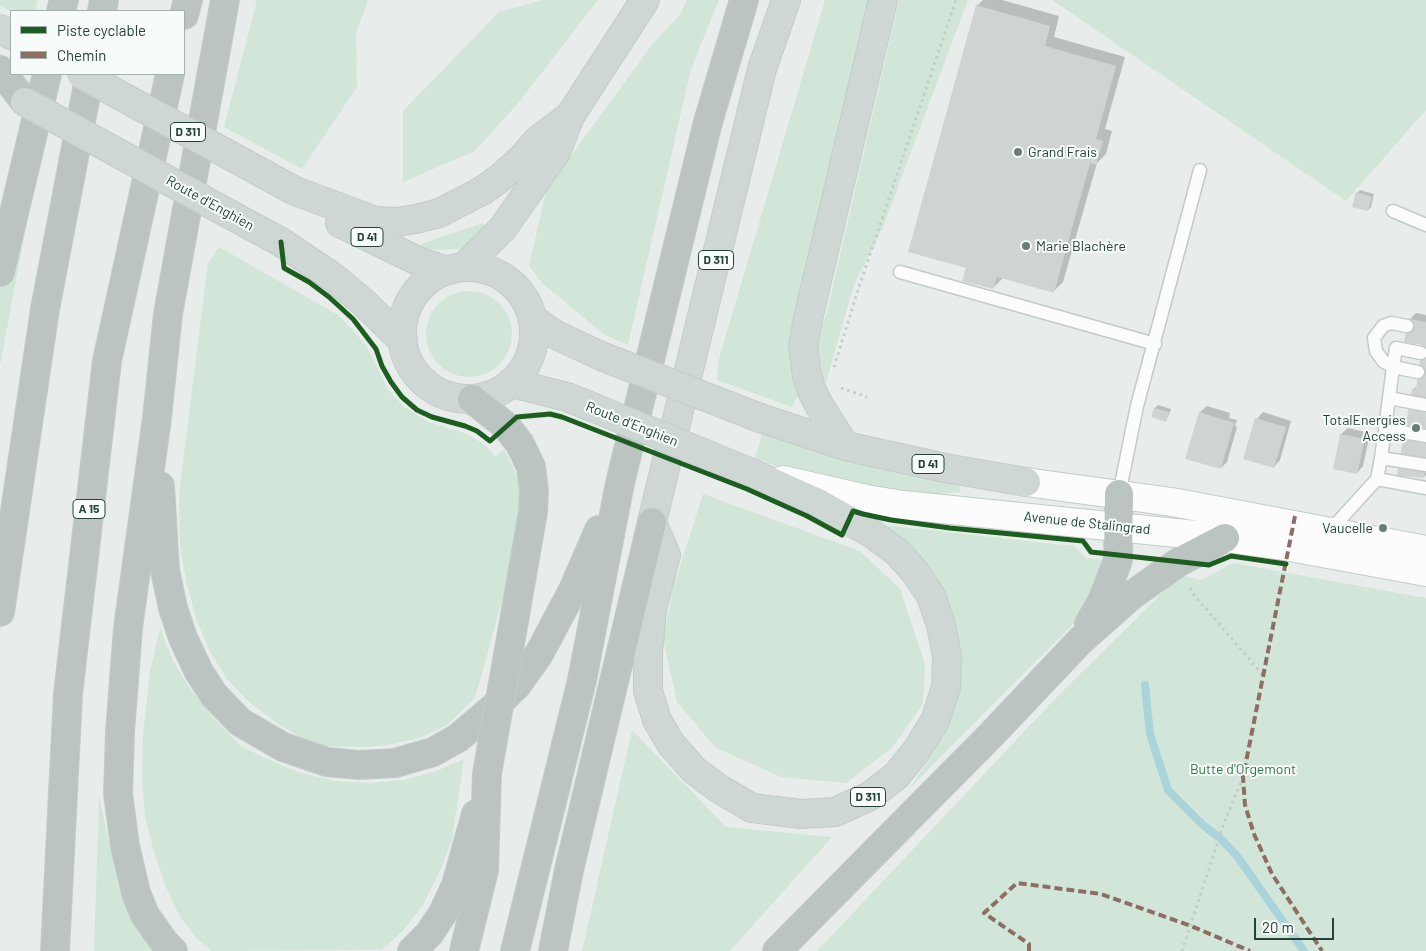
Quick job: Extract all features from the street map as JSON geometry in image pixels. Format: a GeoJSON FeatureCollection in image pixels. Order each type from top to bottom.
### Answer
{"type":"FeatureCollection","features":[{"type":"Feature","properties":{"kind":"highway"},"geometry":{"type":"LineString","coordinates":[[173,951],[164,942],[145,915],[136,893],[125,846],[118,794],[120,732],[128,628],[157,418],[168,314],[225,0]]}},
{"type":"Feature","properties":{"kind":"highway"},"geometry":{"type":"LineString","coordinates":[[515,951],[582,680],[620,483],[708,122],[744,0]]}},
{"type":"Feature","properties":{"kind":"highway"},"geometry":{"type":"LineString","coordinates":[[0,70],[26,102]]}},
{"type":"Feature","properties":{"kind":"highway"},"geometry":{"type":"LineString","coordinates":[[0,272],[46,75]]}},
{"type":"Feature","properties":{"kind":"highway"},"geometry":{"type":"LineString","coordinates":[[0,612],[45,309],[90,75]]}},
{"type":"Feature","properties":{"kind":"highway","name":"A 15"},"geometry":{"type":"LineString","coordinates":[[55,951],[68,694],[106,361],[170,75]]}},
{"type":"Feature","properties":{"kind":"highway"},"geometry":{"type":"LineString","coordinates":[[412,951],[429,934],[443,912],[456,885],[487,774],[533,512],[534,491],[531,468],[520,444],[506,426],[472,399]]}},
{"type":"Feature","properties":{"kind":"highway"},"geometry":{"type":"LineString","coordinates":[[157,418],[165,570],[173,608],[183,638],[199,672],[214,695],[240,722],[283,747],[327,762],[359,765],[395,763],[433,752],[458,738],[492,709],[517,684],[539,654],[573,590],[620,483]]}},
{"type":"Feature","properties":{"kind":"highway"},"geometry":{"type":"LineString","coordinates":[[1080,641],[1103,599],[1118,560],[1119,494]]}},
{"type":"Feature","properties":{"kind":"highway"},"geometry":{"type":"LineString","coordinates":[[553,951],[570,870],[652,522]]}},
{"type":"Feature","properties":{"kind":"highway"},"geometry":{"type":"LineString","coordinates":[[777,951],[991,735],[1080,641],[1132,595],[1176,564],[1226,538]]}},
{"type":"Feature","properties":{"kind":"highway"},"geometry":{"type":"LineString","coordinates":[[464,951],[484,870],[487,774]]}},
{"type":"Feature","properties":{"kind":"highway"},"geometry":{"type":"LineString","coordinates":[[542,951],[570,870]]}},
{"type":"Feature","properties":{"kind":"main road","name":"D 311"},"geometry":{"type":"LineString","coordinates":[[455,269],[503,228],[556,152],[570,116],[645,0]]}},
{"type":"Feature","properties":{"kind":"main road","name":"D 311"},"geometry":{"type":"LineString","coordinates":[[749,472],[818,503],[871,533],[897,552],[915,572],[931,596],[941,626],[947,657],[946,687],[935,721],[918,750],[896,776],[870,796],[835,812],[801,814],[752,808],[718,788],[694,770],[671,744],[657,720],[648,691],[648,652],[652,609],[666,554],[652,522],[762,69],[786,0]]}},
{"type":"Feature","properties":{"kind":"main road"},"geometry":{"type":"LineString","coordinates":[[845,446],[819,405],[812,390],[807,376],[803,346],[883,0]]}},
{"type":"Feature","properties":{"kind":"main road","name":"D 311"},"geometry":{"type":"LineString","coordinates":[[83,75],[295,191],[376,221],[396,222],[416,219],[439,212],[482,191],[522,158],[539,139],[570,116]]}},
{"type":"Feature","properties":{"kind":"main road","name":"Route d'Enghien"},"geometry":{"type":"LineString","coordinates":[[0,89],[281,242],[333,277],[363,302],[403,341]]}},
{"type":"Feature","properties":{"kind":"main road","name":"D 41"},"geometry":{"type":"LineString","coordinates":[[295,191],[322,215],[418,261],[455,269]]}},
{"type":"Feature","properties":{"kind":"main road"},"geometry":{"type":"LineString","coordinates":[[480,268],[508,280],[528,304],[533,319],[533,349],[525,367],[512,382],[494,394],[472,399],[461,399],[445,395],[430,387],[422,380],[409,362],[403,341],[402,326],[412,298],[433,277],[455,269],[480,268]]}},
{"type":"Feature","properties":{"kind":"main road","name":"D 41"},"geometry":{"type":"LineString","coordinates":[[533,319],[554,334],[601,356],[760,418],[845,446],[945,468],[1026,482],[1172,502],[1426,550]]}},
{"type":"Feature","properties":{"kind":"main road","name":"Route d'Enghien"},"geometry":{"type":"LineString","coordinates":[[512,382],[567,397],[749,472]]}},
{"type":"Feature","properties":{"kind":"main road","name":"Avenue de Stalingrad"},"geometry":{"type":"LineString","coordinates":[[749,472],[866,499],[903,505],[1226,538],[1426,572]]}},
{"type":"Feature","properties":{"kind":"lane"},"geometry":{"type":"LineString","coordinates":[[1119,494],[1137,406],[1200,170]]}},
{"type":"Feature","properties":{"kind":"lane"},"geometry":{"type":"LineString","coordinates":[[1393,211],[1426,225]]}},
{"type":"Feature","properties":{"kind":"lane"},"geometry":{"type":"LineString","coordinates":[[900,272],[1155,344]]}},
{"type":"Feature","properties":{"kind":"lane"},"geometry":{"type":"LineString","coordinates":[[1407,326],[1391,323],[1383,326],[1374,338],[1376,351],[1383,361],[1393,367],[1418,372]]}},
{"type":"Feature","properties":{"kind":"lane"},"geometry":{"type":"LineString","coordinates":[[1331,533],[1338,522],[1377,479],[1396,348],[1421,353]]}},
{"type":"Feature","properties":{"kind":"lane"},"geometry":{"type":"LineString","coordinates":[[1389,398],[1426,405]]}},
{"type":"Feature","properties":{"kind":"lane"},"geometry":{"type":"LineString","coordinates":[[1385,429],[1426,436]]}},
{"type":"Feature","properties":{"kind":"lane"},"geometry":{"type":"LineString","coordinates":[[1381,458],[1426,465]]}},
{"type":"Feature","properties":{"kind":"lane"},"geometry":{"type":"LineString","coordinates":[[1377,479],[1426,488]]}},
{"type":"Feature","properties":{"kind":"path"},"geometry":{"type":"LineString","coordinates":[[832,375],[858,290],[956,0]]}},
{"type":"Feature","properties":{"kind":"path"},"geometry":{"type":"LineString","coordinates":[[833,387],[867,397]]}},
{"type":"Feature","properties":{"kind":"path"},"geometry":{"type":"LineString","coordinates":[[1176,564],[1193,594],[1263,675]]}},
{"type":"Feature","properties":{"kind":"path"},"geometry":{"type":"LineString","coordinates":[[1182,951],[1224,823],[1243,776]]}},
{"type":"Feature","properties":{"kind":"green space"},"geometry":{"type":"Polygon","coordinates":[[[0,0],[38,0],[35,10],[10,11],[0,5],[0,0]]]}},
{"type":"Feature","properties":{"kind":"green space"},"geometry":{"type":"Polygon","coordinates":[[[257,0],[368,0],[356,34],[357,87],[302,169],[224,127],[257,0]]]}},
{"type":"Feature","properties":{"kind":"green space"},"geometry":{"type":"Polygon","coordinates":[[[543,0],[598,0],[519,102],[475,151],[403,182],[403,111],[499,12],[543,0]]]}},
{"type":"Feature","properties":{"kind":"green space"},"geometry":{"type":"Polygon","coordinates":[[[687,0],[719,0],[691,69],[628,345],[605,335],[543,284],[529,266],[546,190],[654,42],[680,15],[687,0]]]}},
{"type":"Feature","properties":{"kind":"green space"},"geometry":{"type":"Polygon","coordinates":[[[825,0],[871,0],[800,391],[792,407],[717,380],[718,362],[825,0]]]}},
{"type":"Feature","properties":{"kind":"green space"},"geometry":{"type":"Polygon","coordinates":[[[899,0],[968,0],[883,227],[854,285],[824,390],[818,378],[815,331],[824,321],[829,303],[899,0]]]}},
{"type":"Feature","properties":{"kind":"green space"},"geometry":{"type":"Polygon","coordinates":[[[1052,0],[1426,0],[1426,110],[1346,201],[1052,0]]]}},
{"type":"Feature","properties":{"kind":"green space"},"geometry":{"type":"Polygon","coordinates":[[[483,223],[491,228],[473,245],[462,249],[437,250],[415,246],[483,223]]]}},
{"type":"Feature","properties":{"kind":"green space"},"geometry":{"type":"Polygon","coordinates":[[[0,224],[26,226],[0,366],[0,224]]]}},
{"type":"Feature","properties":{"kind":"green space"},"geometry":{"type":"Polygon","coordinates":[[[219,247],[338,315],[368,349],[388,389],[404,407],[429,422],[474,438],[485,445],[495,456],[504,450],[514,468],[520,489],[518,531],[502,601],[475,698],[447,725],[420,738],[382,746],[352,747],[327,746],[303,739],[275,722],[249,702],[227,679],[209,650],[196,618],[186,581],[180,545],[179,494],[208,263],[219,247]]]}},
{"type":"Feature","properties":{"kind":"green space"},"geometry":{"type":"Polygon","coordinates":[[[461,291],[477,291],[486,294],[500,303],[509,317],[512,334],[509,351],[500,365],[486,374],[477,377],[461,377],[445,370],[433,358],[426,342],[426,326],[433,310],[445,298],[461,291]]]}},
{"type":"Feature","properties":{"kind":"green space"},"geometry":{"type":"Polygon","coordinates":[[[762,434],[832,455],[960,483],[960,492],[900,497],[781,468],[755,458],[762,434]]]}},
{"type":"Feature","properties":{"kind":"green space"},"geometry":{"type":"Polygon","coordinates":[[[703,494],[860,551],[900,589],[925,664],[923,704],[892,748],[846,783],[781,777],[716,748],[677,702],[663,639],[673,589],[703,494]]]}},
{"type":"Feature","properties":{"kind":"green space"},"geometry":{"type":"Polygon","coordinates":[[[874,524],[1074,546],[1086,558],[1106,560],[1081,616],[908,790],[933,754],[946,727],[958,661],[874,524]]]}},
{"type":"Feature","properties":{"kind":"green space","name":"Butte d'Orgemont"},"geometry":{"type":"Polygon","coordinates":[[[1233,563],[1426,598],[1426,951],[817,951],[1053,701],[1168,587],[1185,576],[1201,580],[1233,563]]]}},
{"type":"Feature","properties":{"kind":"green space"},"geometry":{"type":"Polygon","coordinates":[[[160,628],[174,663],[191,690],[215,720],[241,746],[269,760],[298,772],[335,781],[369,783],[403,780],[434,772],[464,759],[452,840],[439,873],[423,905],[404,930],[382,950],[212,951],[198,940],[180,917],[165,885],[154,852],[145,817],[142,782],[143,736],[150,672],[160,628]]]}},
{"type":"Feature","properties":{"kind":"green space"},"geometry":{"type":"Polygon","coordinates":[[[632,730],[726,827],[832,837],[730,951],[582,951],[632,730]]]}},
{"type":"Feature","properties":{"kind":"green space"},"geometry":{"type":"Polygon","coordinates":[[[99,796],[119,889],[131,919],[151,951],[94,951],[99,796]]]}},
{"type":"Feature","properties":{"kind":"building","name":"Grand Frais"},"geometry":{"type":"Polygon","coordinates":[[[976,5],[1050,26],[1045,46],[1116,66],[1096,139],[1103,141],[1096,165],[1090,163],[1054,293],[997,277],[993,289],[962,281],[966,268],[908,252],[976,5]]]}},
{"type":"Feature","properties":{"kind":"building"},"geometry":{"type":"Polygon","coordinates":[[[1356,192],[1372,197],[1368,211],[1352,207],[1356,192]]]}},
{"type":"Feature","properties":{"kind":"building","name":"TotalEnergies Access"},"geometry":{"type":"Polygon","coordinates":[[[1409,319],[1426,322],[1426,467],[1424,478],[1397,475],[1412,389],[1416,389],[1422,345],[1404,342],[1409,319]]]}},
{"type":"Feature","properties":{"kind":"building"},"geometry":{"type":"Polygon","coordinates":[[[1154,408],[1169,412],[1166,422],[1151,417],[1154,408]]]}},
{"type":"Feature","properties":{"kind":"building"},"geometry":{"type":"Polygon","coordinates":[[[1199,412],[1234,423],[1221,469],[1185,459],[1199,412]]]}},
{"type":"Feature","properties":{"kind":"building"},"geometry":{"type":"Polygon","coordinates":[[[1255,418],[1286,427],[1274,468],[1243,459],[1255,418]]]}},
{"type":"Feature","properties":{"kind":"building"},"geometry":{"type":"Polygon","coordinates":[[[1340,434],[1365,439],[1357,474],[1333,469],[1340,434]]]}},
{"type":"Feature","properties":{"kind":"waterway"},"geometry":{"type":"LineString","coordinates":[[1145,685],[1150,734],[1168,790],[1237,856],[1304,951]]}},
{"type":"Feature","properties":{"kind":"marked path"},"geometry":{"type":"LineString","coordinates":[[1295,516],[1243,777],[1245,805],[1254,834],[1272,874],[1322,951]]}},
{"type":"Feature","properties":{"kind":"marked path"},"geometry":{"type":"LineString","coordinates":[[1029,951],[1029,944],[984,913],[1017,883],[1101,894],[1191,926],[1250,951]]}},
{"type":"Feature","properties":{"kind":"cycle path"},"geometry":{"type":"LineString","coordinates":[[281,242],[284,268],[309,282],[353,319],[376,349],[382,366],[402,397],[417,410],[432,417],[477,431],[490,441],[517,417],[550,414],[562,417],[747,489],[807,516],[842,535],[853,511],[891,520],[950,528],[1083,541],[1091,552],[1209,565],[1231,556],[1286,564]]}},
{"type":"Feature","properties":{"kind":"place","name":"Grand Frais"},"geometry":{"type":"Point","coordinates":[1018,152]}},
{"type":"Feature","properties":{"kind":"place","name":"Marie Blachère"},"geometry":{"type":"Point","coordinates":[1026,246]}},
{"type":"Feature","properties":{"kind":"place","name":"TotalEnergies Access"},"geometry":{"type":"Point","coordinates":[1416,428]}},
{"type":"Feature","properties":{"kind":"place","name":"Vaucelle"},"geometry":{"type":"Point","coordinates":[1383,528]}}]}
